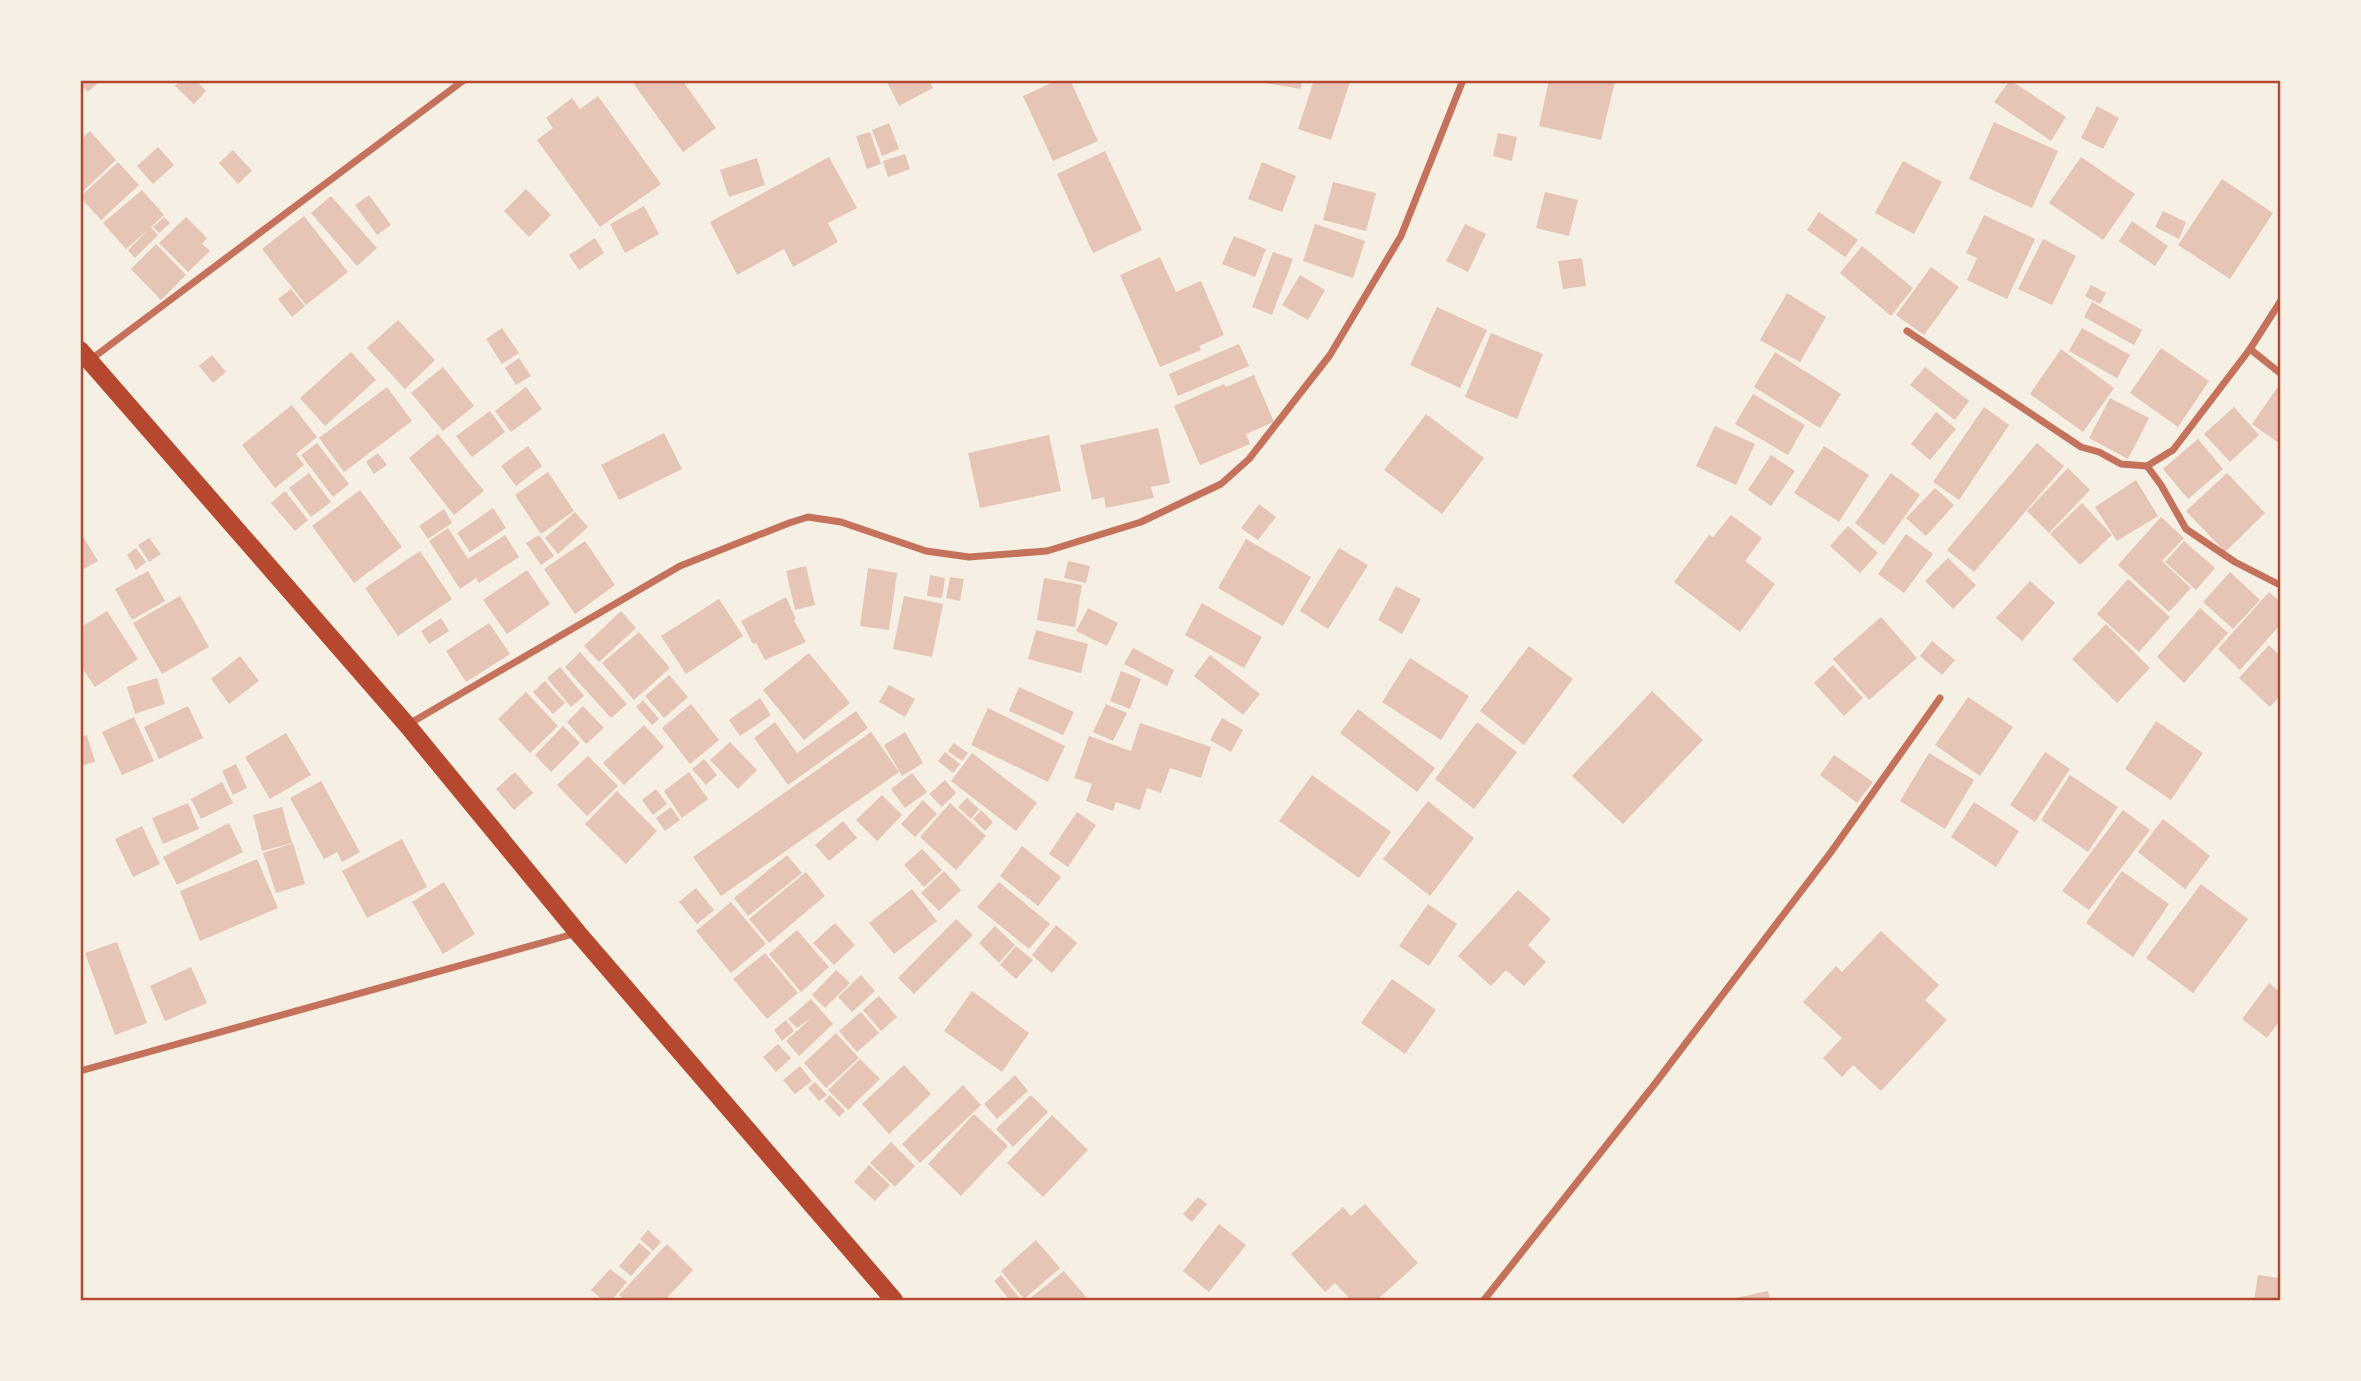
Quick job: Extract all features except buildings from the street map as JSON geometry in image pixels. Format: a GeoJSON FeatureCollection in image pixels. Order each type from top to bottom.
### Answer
{"type":"FeatureCollection","features":[{"type":"Feature","properties":{"kind":"main road"},"geometry":{"type":"LineString","coordinates":[[85,355],[407,725],[578,933],[894,1300]]}},
{"type":"Feature","properties":{"kind":"street"},"geometry":{"type":"LineString","coordinates":[[85,355],[464,80]]}},
{"type":"Feature","properties":{"kind":"street"},"geometry":{"type":"LineString","coordinates":[[407,725],[680,566],[808,517],[841,522],[926,551],[969,557],[1047,551],[1141,522],[1222,484],[1249,459],[1330,355],[1401,236],[1463,80]]}},
{"type":"Feature","properties":{"kind":"street"},"geometry":{"type":"LineString","coordinates":[[1907,331],[2081,447],[2099,452],[2120,464],[2147,466],[2173,450],[2250,349],[2280,302]]}},
{"type":"Feature","properties":{"kind":"street"},"geometry":{"type":"LineString","coordinates":[[2250,349],[2280,373]]}},
{"type":"Feature","properties":{"kind":"street"},"geometry":{"type":"LineString","coordinates":[[2147,466],[2186,529],[2235,562],[2280,585]]}},
{"type":"Feature","properties":{"kind":"street"},"geometry":{"type":"LineString","coordinates":[[1484,1300],[1662,1074],[1831,852],[1940,698]]}},
{"type":"Feature","properties":{"kind":"street"},"geometry":{"type":"LineString","coordinates":[[80,1071],[578,933]]}}]}
